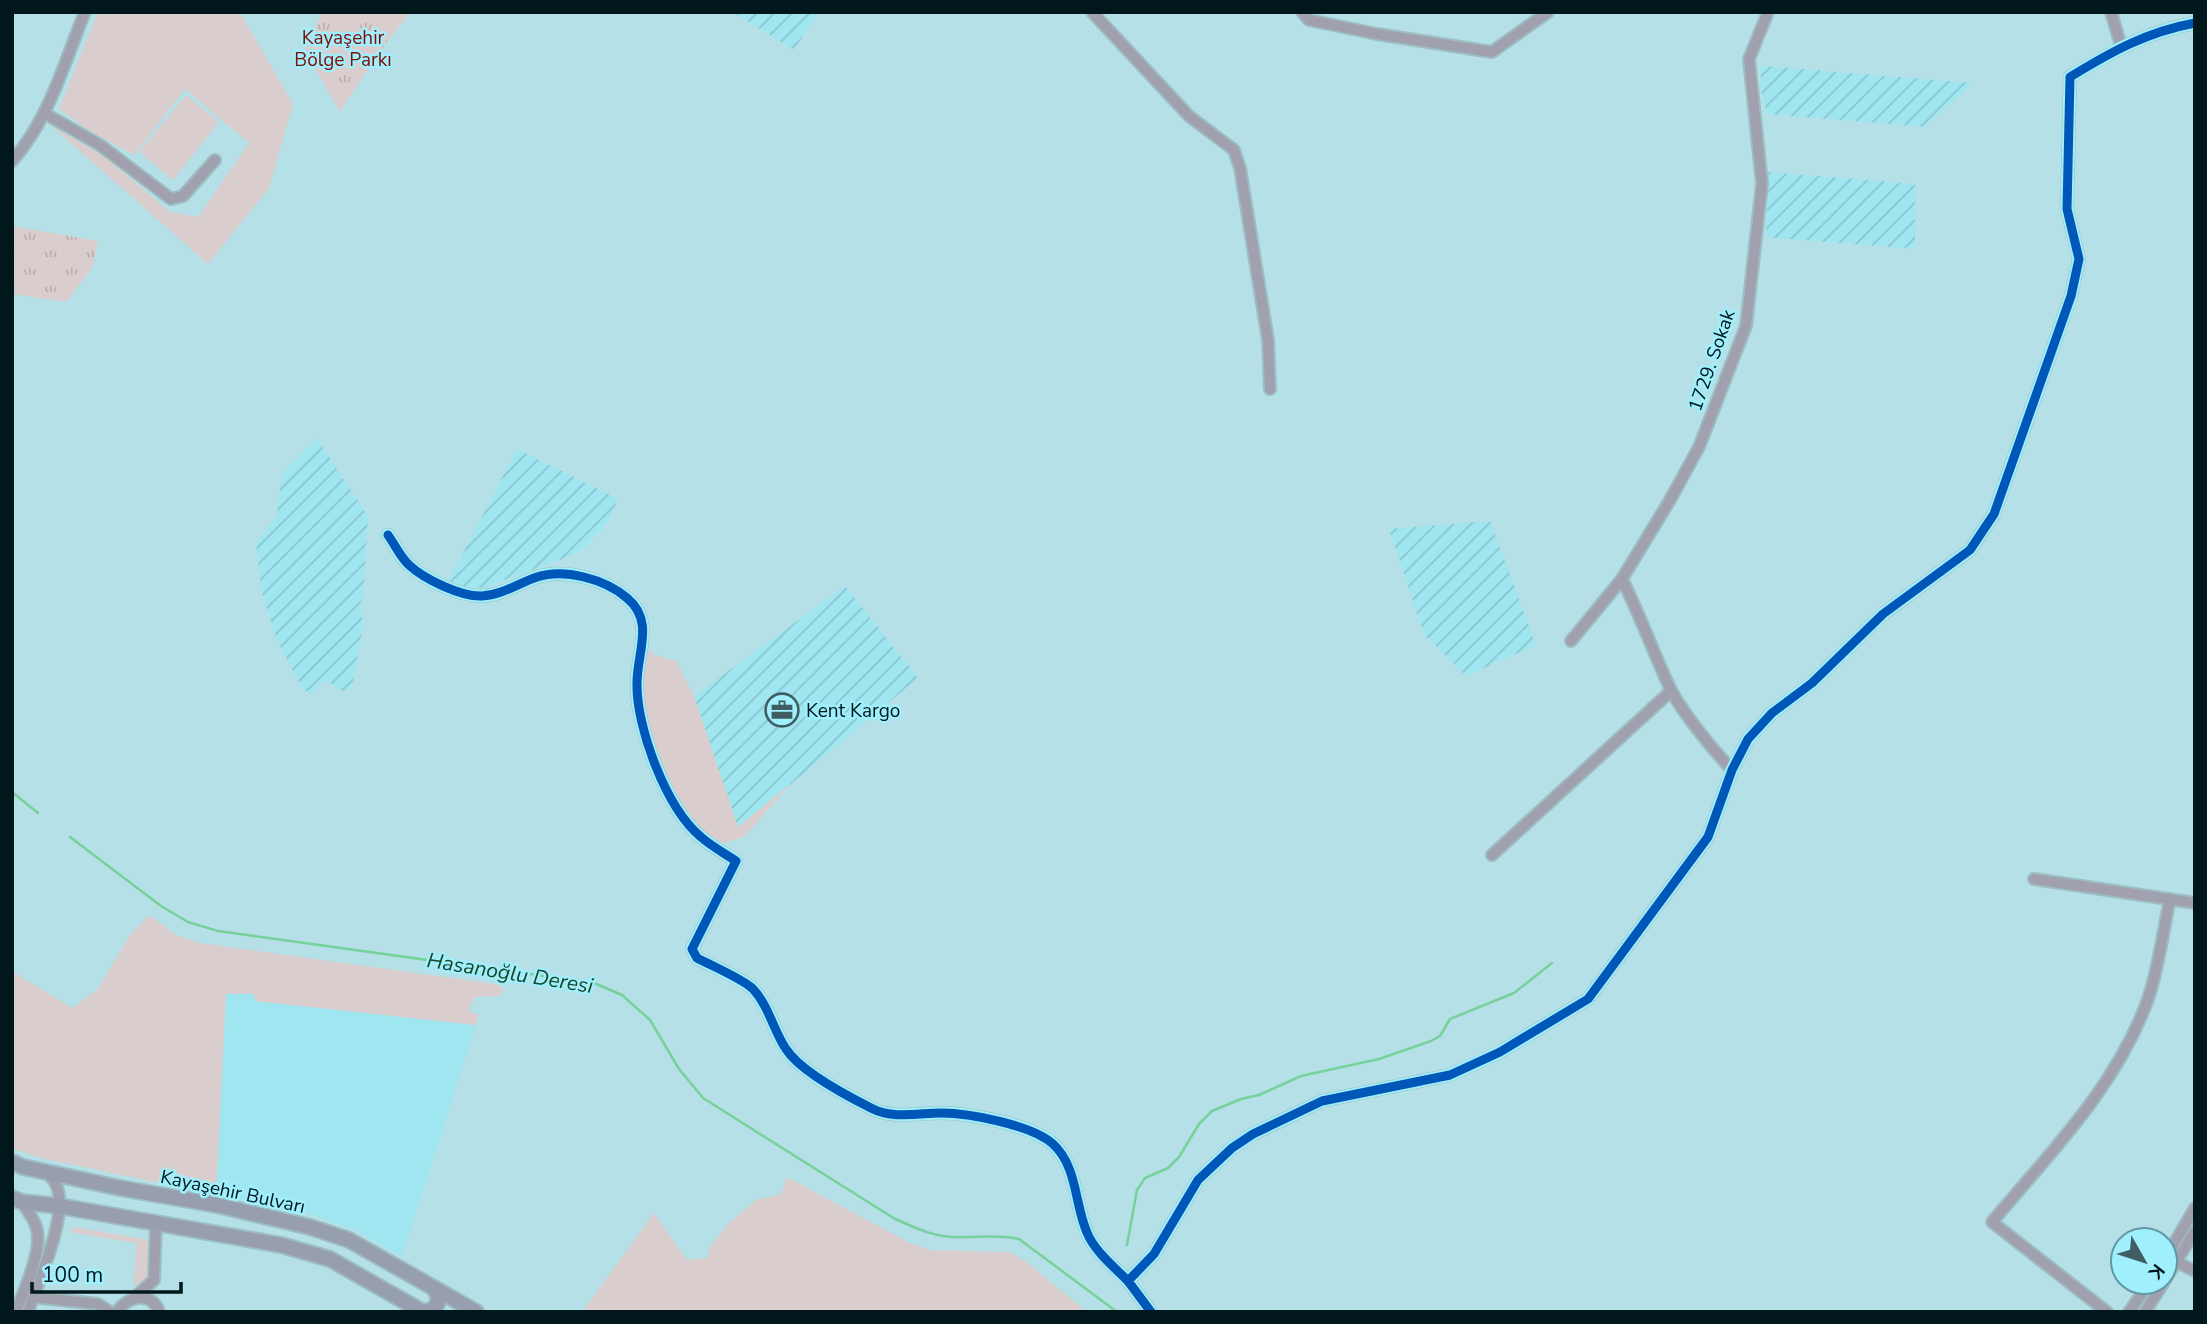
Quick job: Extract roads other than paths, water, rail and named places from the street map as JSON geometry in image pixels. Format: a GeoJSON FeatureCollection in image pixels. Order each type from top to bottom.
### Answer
{"type":"FeatureCollection","features":[{"type":"Feature","properties":{"kind":"main road","name":"Kayaşehir Bulvarı"},"geometry":{"type":"LineString","coordinates":[[12,1162],[120,1188],[218,1205],[310,1227],[349,1240],[476,1312]]}},
{"type":"Feature","properties":{"kind":"main road"},"geometry":{"type":"LineString","coordinates":[[17,1200],[281,1245],[330,1259],[423,1312],[435,1308],[439,1303],[434,1288]]}},
{"type":"Feature","properties":{"kind":"street"},"geometry":{"type":"LineString","coordinates":[[12,161],[32,137],[44,113],[85,12]]}},
{"type":"Feature","properties":{"kind":"street"},"geometry":{"type":"LineString","coordinates":[[1092,12],[1189,116],[1234,150],[1240,168],[1268,340],[1270,388]]}},
{"type":"Feature","properties":{"kind":"street"},"geometry":{"type":"LineString","coordinates":[[1302,12],[1309,20],[1492,52],[1548,12]]}},
{"type":"Feature","properties":{"kind":"street","name":"1729. Sokak"},"geometry":{"type":"LineString","coordinates":[[1571,641],[1622,579],[1699,447],[1746,326],[1762,184],[1749,59],[1768,12]]}},
{"type":"Feature","properties":{"kind":"street"},"geometry":{"type":"LineString","coordinates":[[2111,12],[2121,47]]}},
{"type":"Feature","properties":{"kind":"street"},"geometry":{"type":"LineString","coordinates":[[1128,1281],[1154,1254],[1198,1180],[1232,1148],[1253,1134],[1322,1101],[1450,1075],[1500,1052],[1588,999],[1708,836],[1732,770],[1748,738],[1772,713],[1812,683],[1883,614],[1969,550],[1994,514],[2071,296],[2079,259],[2067,209],[2070,77],[2121,47],[2195,23]]}},
{"type":"Feature","properties":{"kind":"street"},"geometry":{"type":"LineString","coordinates":[[44,113],[100,145],[170,199],[183,196],[215,160]]}},
{"type":"Feature","properties":{"kind":"street"},"geometry":{"type":"LineString","coordinates":[[388,535],[407,564],[421,574],[459,592],[481,597],[552,573],[579,576],[605,584],[626,596],[637,608],[643,624],[643,645],[637,683],[646,739],[656,765],[689,825],[700,837],[736,861],[692,949],[697,958],[752,988],[774,1022],[785,1049],[801,1067],[875,1110],[903,1114],[967,1113],[1037,1134],[1051,1142],[1061,1153],[1071,1176],[1089,1237],[1105,1259],[1128,1281],[1148,1311]]}},
{"type":"Feature","properties":{"kind":"street"},"geometry":{"type":"LineString","coordinates":[[1622,579],[1644,624],[1671,691],[1732,770]]}},
{"type":"Feature","properties":{"kind":"street"},"geometry":{"type":"LineString","coordinates":[[1492,855],[1671,691]]}},
{"type":"Feature","properties":{"kind":"street"},"geometry":{"type":"LineString","coordinates":[[2034,879],[2195,904]]}},
{"type":"Feature","properties":{"kind":"street"},"geometry":{"type":"LineString","coordinates":[[2107,1312],[1992,1222],[2072,1127],[2117,1065],[2149,996],[2170,899]]}},
{"type":"Feature","properties":{"kind":"street"},"geometry":{"type":"LineString","coordinates":[[28,1312],[52,1243],[59,1206],[59,1193],[47,1172]]}},
{"type":"Feature","properties":{"kind":"street"},"geometry":{"type":"LineString","coordinates":[[16,1312],[38,1241],[36,1227],[17,1200]]}},
{"type":"Feature","properties":{"kind":"street"},"geometry":{"type":"LineString","coordinates":[[2179,1239],[2195,1208]]}},
{"type":"Feature","properties":{"kind":"street"},"geometry":{"type":"LineString","coordinates":[[117,1312],[125,1301],[135,1297],[154,1280],[156,1224]]}},
{"type":"Feature","properties":{"kind":"street"},"geometry":{"type":"LineString","coordinates":[[2179,1248],[2195,1231]]}},
{"type":"Feature","properties":{"kind":"street"},"geometry":{"type":"LineString","coordinates":[[2179,1264],[2195,1271]]}},
{"type":"Feature","properties":{"kind":"street"},"geometry":{"type":"LineString","coordinates":[[2136,1310],[2150,1296]]}},
{"type":"Feature","properties":{"kind":"street"},"geometry":{"type":"LineString","coordinates":[[33,1297],[98,1304],[110,1312]]}},
{"type":"Feature","properties":{"kind":"street"},"geometry":{"type":"LineString","coordinates":[[135,1297],[150,1300],[157,1305],[159,1312]]}},
{"type":"Feature","properties":{"kind":"waterway","name":"Hasanoğlu Deresi"},"geometry":{"type":"LineString","coordinates":[[12,792],[38,813]]}},
{"type":"Feature","properties":{"kind":"waterway","name":"Hasanoğlu Deresi"},"geometry":{"type":"LineString","coordinates":[[70,837],[161,906],[188,922],[218,931],[594,983],[622,995],[650,1020],[679,1069],[703,1098],[895,1219],[937,1235],[1019,1239],[1117,1312]]}},
{"type":"Feature","properties":{"kind":"waterway"},"geometry":{"type":"LineString","coordinates":[[1127,1245],[1137,1190],[1145,1178],[1168,1168],[1179,1157],[1199,1124],[1212,1111],[1259,1095],[1301,1076],[1379,1059],[1431,1041],[1440,1036],[1450,1019],[1514,993],[1552,963]]}},
{"type":"Feature","properties":{"kind":"place","name":"Kent Kargo"},"geometry":{"type":"Point","coordinates":[782,710]}},
{"type":"Feature","properties":{"kind":"park label","name":"Kayaşehir Bölge Parkı"},"geometry":{"type":"Point","coordinates":[343,48]}}]}
